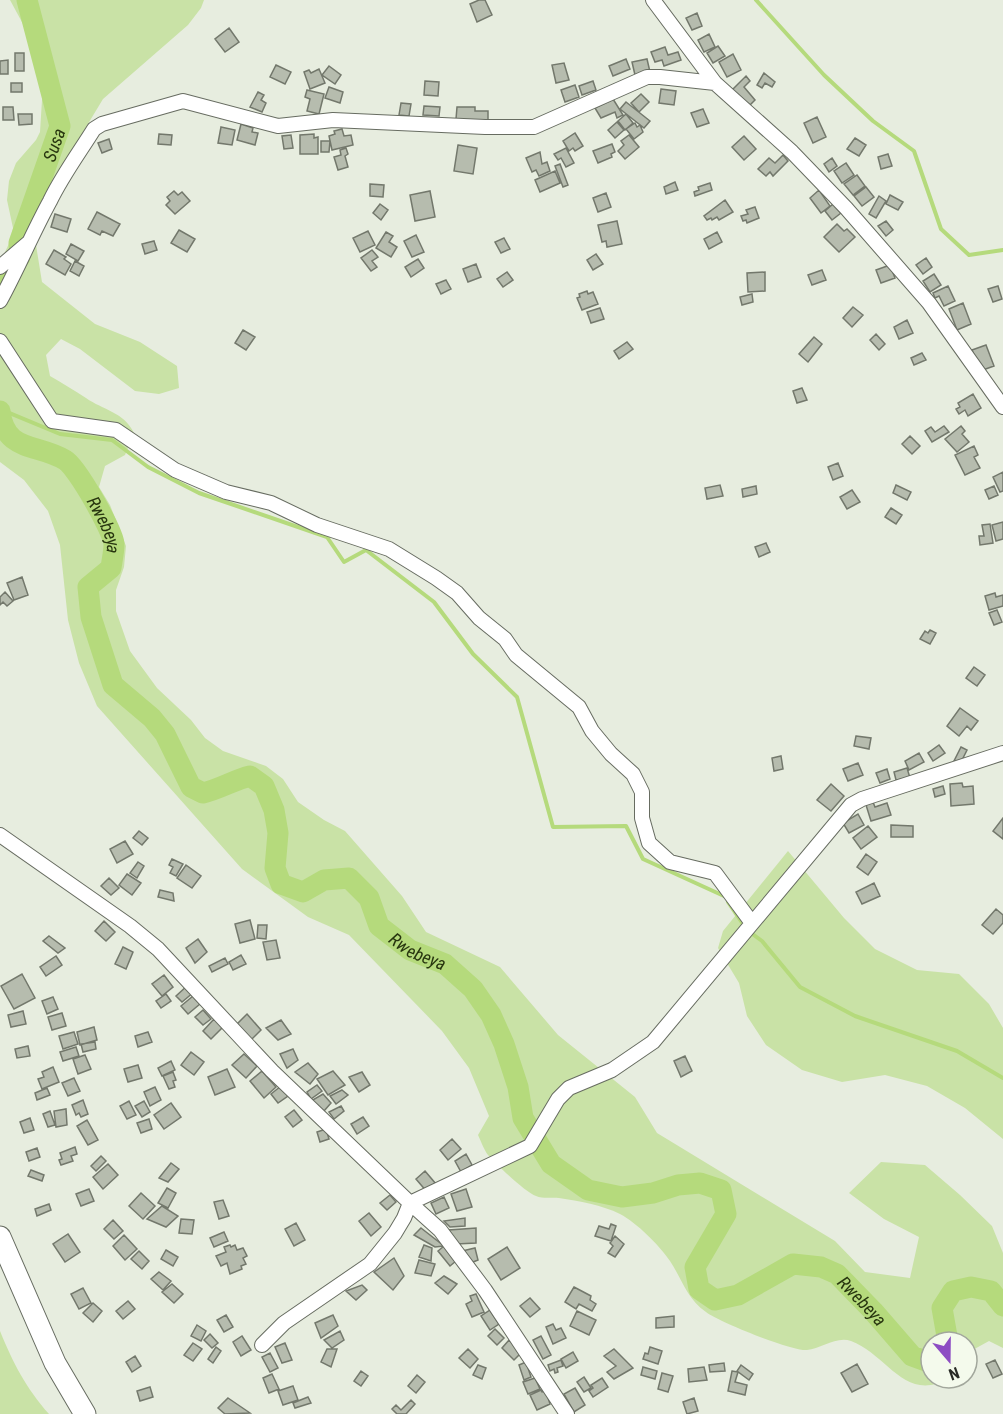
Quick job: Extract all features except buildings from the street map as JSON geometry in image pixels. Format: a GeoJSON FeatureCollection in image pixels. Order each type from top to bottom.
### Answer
{"type":"FeatureCollection","features":[{"type":"Feature","properties":{"kind":"main road"},"geometry":{"type":"LineString","coordinates":[[0,1237],[55,1363],[86,1414]]}},
{"type":"Feature","properties":{"kind":"street"},"geometry":{"type":"LineString","coordinates":[[653,0],[715,83],[792,152],[846,208],[929,303],[1003,407]]}},
{"type":"Feature","properties":{"kind":"street"},"geometry":{"type":"LineString","coordinates":[[0,301],[22,262],[28,243],[51,198],[94,129],[102,124],[183,101],[278,126],[333,120],[485,128],[534,127],[647,77],[715,83]]}},
{"type":"Feature","properties":{"kind":"street"},"geometry":{"type":"LineString","coordinates":[[0,267],[28,243]]}},
{"type":"Feature","properties":{"kind":"street"},"geometry":{"type":"LineString","coordinates":[[0,341],[52,421],[116,429],[175,470],[226,492],[271,503],[317,525],[389,549],[456,592],[479,618],[505,639],[516,655],[579,707],[592,731],[611,754],[633,774],[642,792],[642,818],[649,843],[670,862],[715,873],[752,923]]}},
{"type":"Feature","properties":{"kind":"street"},"geometry":{"type":"LineString","coordinates":[[262,1345],[284,1323],[370,1264],[404,1218],[410,1203],[530,1146],[558,1099],[569,1088],[612,1070],[653,1042],[851,805],[862,799],[1003,753]]}},
{"type":"Feature","properties":{"kind":"street"},"geometry":{"type":"LineString","coordinates":[[0,835],[130,926],[158,949],[272,1071],[440,1230],[485,1290],[567,1414]]}},
{"type":"Feature","properties":{"kind":"green space"},"geometry":{"type":"Polygon","coordinates":[[[10,0],[204,0],[188,25],[103,99],[71,152],[36,245],[42,282],[95,324],[140,342],[177,366],[179,388],[159,394],[135,391],[80,349],[61,339],[46,355],[50,376],[125,420],[134,433],[125,455],[105,466],[99,487],[110,505],[126,546],[124,567],[116,590],[116,611],[130,651],[157,688],[191,720],[205,738],[223,751],[266,766],[283,779],[298,802],[345,831],[402,896],[426,932],[500,967],[558,1035],[635,1097],[657,1133],[835,1241],[865,1272],[910,1278],[919,1237],[884,1219],[849,1193],[881,1162],[925,1165],[992,1226],[1003,1253],[1003,1348],[989,1341],[979,1346],[979,1330],[919,1330],[919,1385],[897,1374],[864,1347],[851,1341],[834,1341],[807,1350],[771,1341],[713,1317],[699,1307],[689,1295],[665,1255],[627,1218],[598,1206],[559,1198],[539,1197],[525,1190],[485,1151],[478,1135],[489,1116],[469,1068],[442,1031],[349,935],[308,917],[242,869],[97,706],[79,663],[68,620],[60,545],[48,511],[24,480],[0,462],[0,263],[12,237],[13,228],[7,200],[9,181],[16,163],[40,132],[43,84],[23,24],[10,0]]]}},
{"type":"Feature","properties":{"kind":"green space"},"geometry":{"type":"Polygon","coordinates":[[[788,851],[844,918],[875,949],[917,970],[959,974],[989,1004],[1003,1028],[1003,1139],[965,1108],[927,1086],[885,1075],[842,1082],[802,1070],[766,1045],[747,1016],[739,983],[718,948],[723,931],[788,851]]]}},
{"type":"Feature","properties":{"kind":"green space"},"geometry":{"type":"Polygon","coordinates":[[[0,1331],[21,1375],[33,1395],[49,1414],[0,1414],[0,1331]]]}},
{"type":"Feature","properties":{"kind":"waterway","name":"Susa"},"geometry":{"type":"LineString","coordinates":[[0,279],[20,257],[19,243],[60,126],[27,0]]}},
{"type":"Feature","properties":{"kind":"waterway"},"geometry":{"type":"LineString","coordinates":[[756,0],[824,75],[873,121],[914,151],[941,229],[969,255],[1003,250]]}},
{"type":"Feature","properties":{"kind":"waterway"},"geometry":{"type":"LineString","coordinates":[[0,409],[60,434],[112,440],[148,467],[199,493],[327,537],[344,562],[366,550],[434,602],[473,654],[517,697],[553,827],[626,826],[643,859],[724,896]]}},
{"type":"Feature","properties":{"kind":"waterway","name":"Rwebeya"},"geometry":{"type":"LineString","coordinates":[[0,411],[8,434],[15,440],[54,455],[71,465],[108,526],[114,544],[111,568],[88,587],[91,617],[113,685],[152,718],[165,734],[191,787],[203,793],[250,776],[264,786],[274,810],[278,833],[275,868],[281,884],[303,892],[324,880],[349,878],[369,898],[379,926],[410,950],[445,964],[473,989],[491,1015],[504,1044],[518,1087],[523,1118],[551,1164],[588,1190],[622,1197],[653,1193],[678,1185],[700,1183],[721,1190],[726,1214],[695,1267],[699,1289],[715,1300],[738,1295],[793,1264],[821,1267],[837,1274],[912,1356],[919,1359]]}},
{"type":"Feature","properties":{"kind":"waterway"},"geometry":{"type":"LineString","coordinates":[[728,902],[747,930],[762,941],[800,987],[855,1016],[957,1051],[1003,1078]]}},
{"type":"Feature","properties":{"kind":"waterway","name":"Rwebeya"},"geometry":{"type":"LineString","coordinates":[[946,1330],[942,1308],[953,1291],[971,1287],[991,1291],[1003,1306]]}}]}
